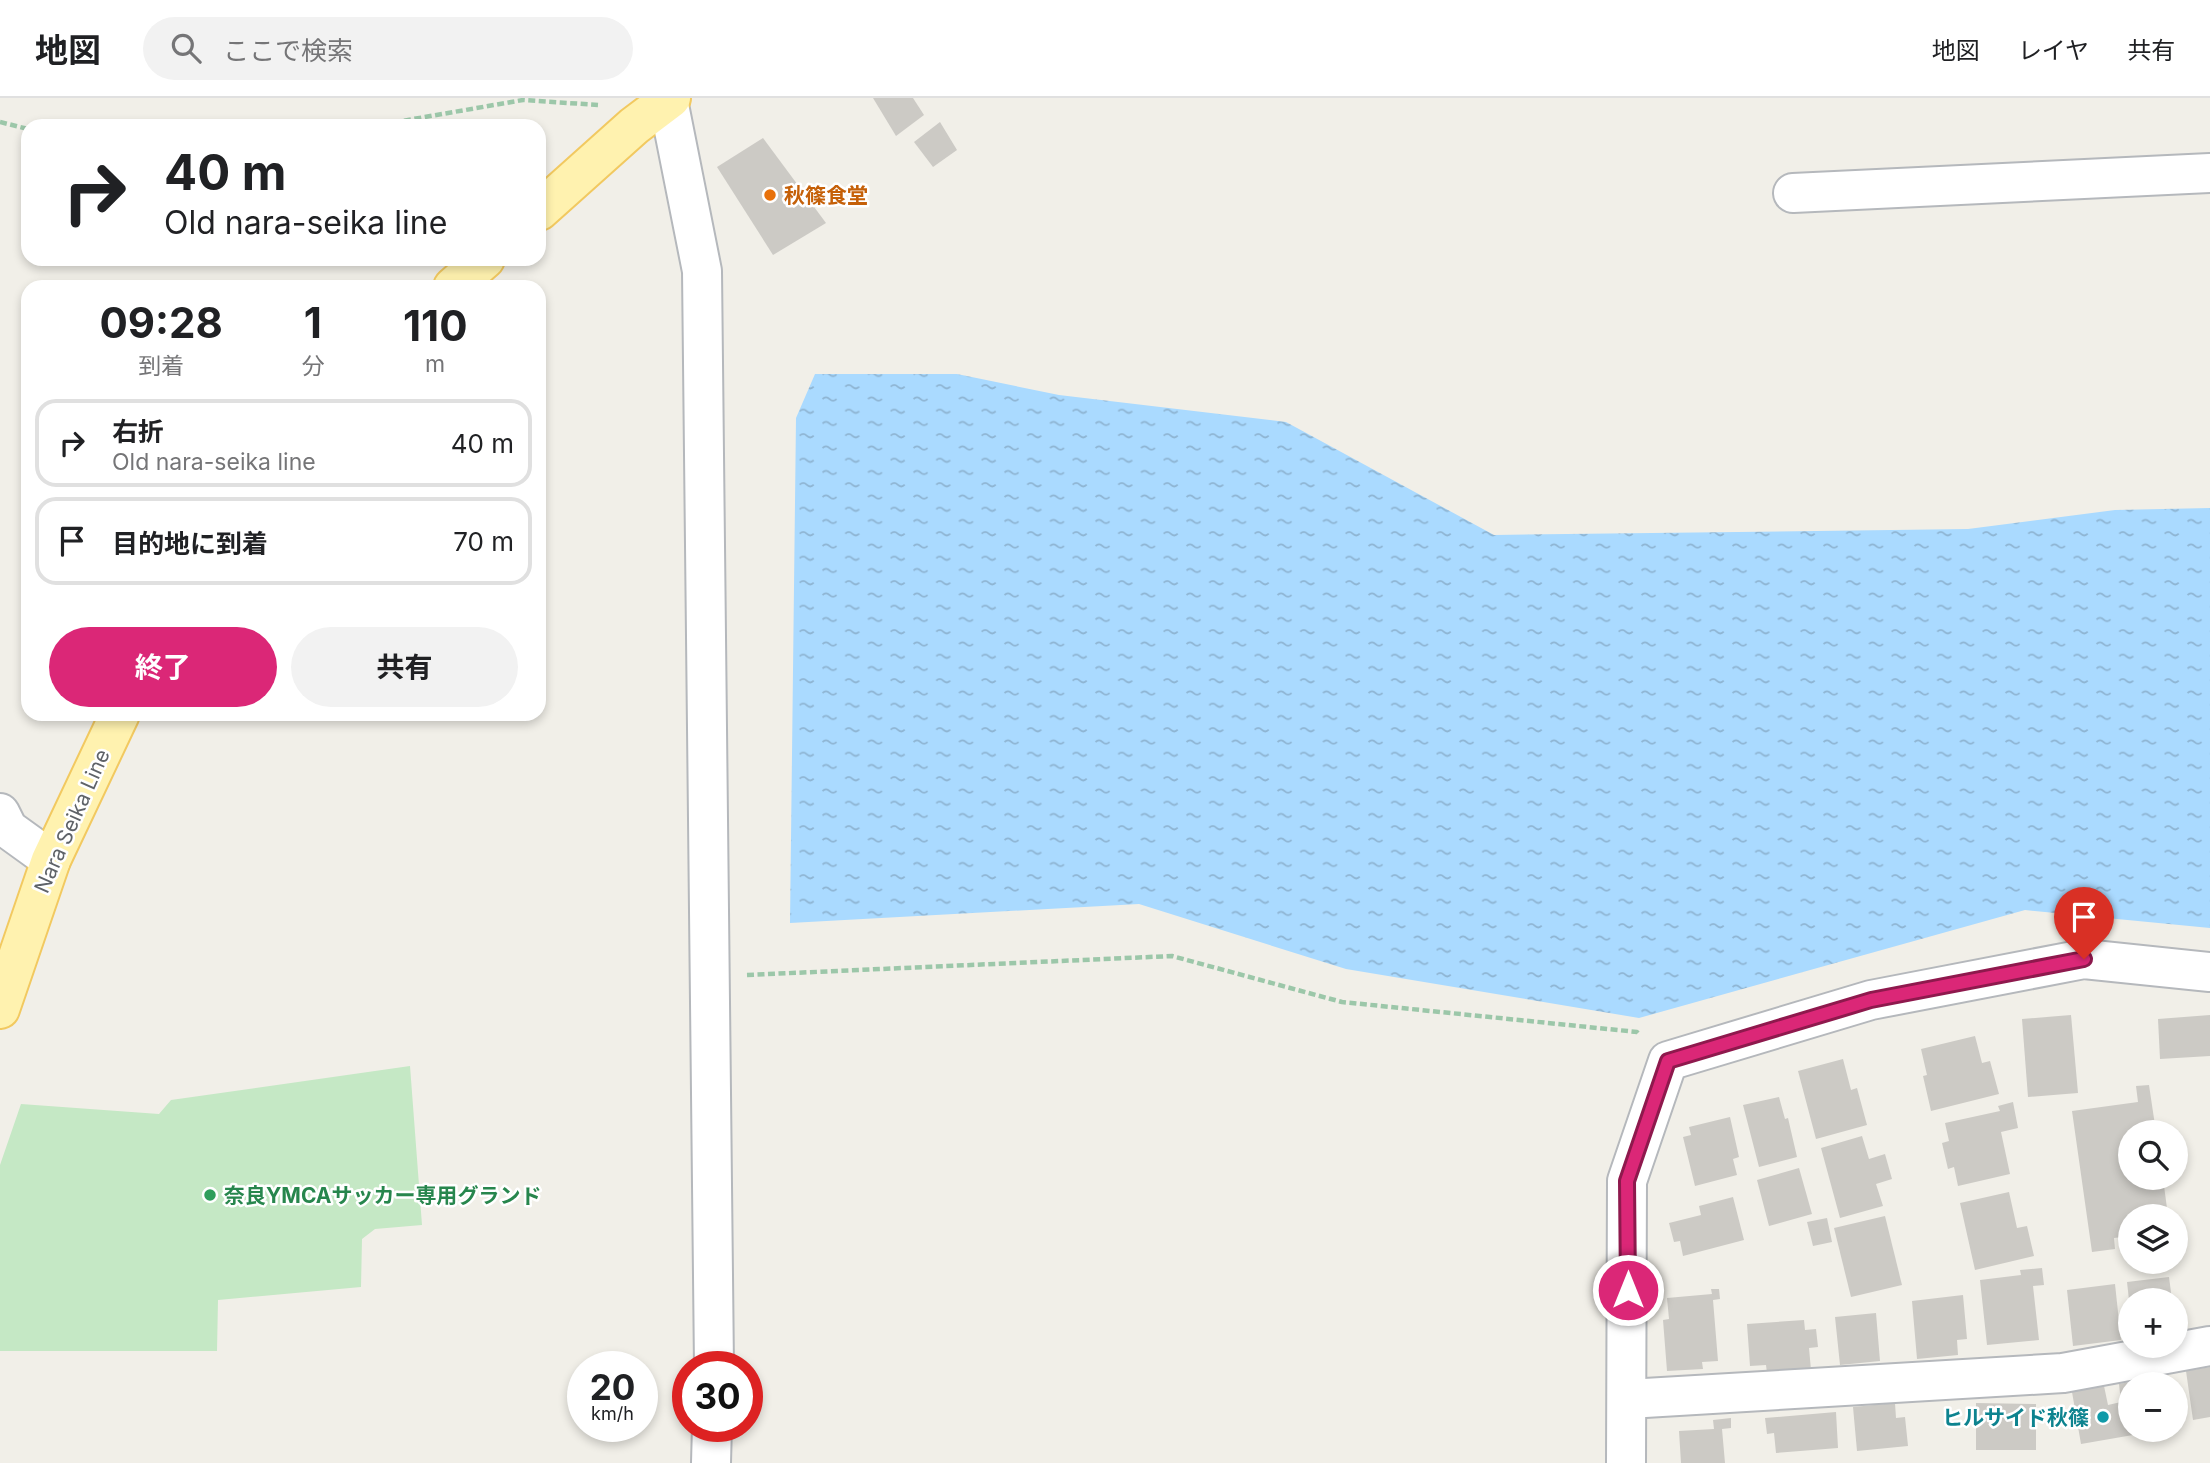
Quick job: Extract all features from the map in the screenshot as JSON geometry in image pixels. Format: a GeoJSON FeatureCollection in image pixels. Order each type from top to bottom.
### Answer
{"type":"FeatureCollection","features":[{"type":"Feature","properties":{"kind":"main road"},"geometry":{"type":"LineString","coordinates":[[546,205],[634,126],[669,99]]}},
{"type":"Feature","properties":{"kind":"main road"},"geometry":{"type":"LineString","coordinates":[[461,280],[477,266]]}},
{"type":"Feature","properties":{"kind":"main road","name":"Nara Seika Line"},"geometry":{"type":"LineString","coordinates":[[0,1009],[51,860],[117,721]]}},
{"type":"Feature","properties":{"kind":"street"},"geometry":{"type":"LineString","coordinates":[[669,99],[702,271],[714,1351]]}},
{"type":"Feature","properties":{"kind":"street"},"geometry":{"type":"LineString","coordinates":[[1793,193],[2210,173]]}},
{"type":"Feature","properties":{"kind":"street"},"geometry":{"type":"LineString","coordinates":[[0,813],[8,829],[51,860]]}},
{"type":"Feature","properties":{"kind":"street"},"geometry":{"type":"LineString","coordinates":[[1626,1463],[1627,1181],[1668,1061],[1871,1000],[2084,959],[2210,972]]}},
{"type":"Feature","properties":{"kind":"street"},"geometry":{"type":"LineString","coordinates":[[1628,1399],[2063,1374],[2210,1346]]}},
{"type":"Feature","properties":{"kind":"street"},"geometry":{"type":"LineString","coordinates":[[711,1463],[712,1442]]}},
{"type":"Feature","properties":{"kind":"path"},"geometry":{"type":"LineString","coordinates":[[413,119],[523,100],[602,105]]}},
{"type":"Feature","properties":{"kind":"path"},"geometry":{"type":"LineString","coordinates":[[0,122],[21,127]]}},
{"type":"Feature","properties":{"kind":"path"},"geometry":{"type":"LineString","coordinates":[[710,976],[1172,956],[1342,1002],[1637,1032],[1668,1061]]}},
{"type":"Feature","properties":{"kind":"green space","name":"奈良YMCAサッカー専用グランド"},"geometry":{"type":"Polygon","coordinates":[[[410,1066],[422,1225],[375,1229],[362,1239],[361,1287],[218,1300],[217,1351],[0,1351],[0,1165],[21,1104],[159,1114],[171,1100],[410,1066]]]}},
{"type":"Feature","properties":{"kind":"water"},"geometry":{"type":"Polygon","coordinates":[[[815,374],[957,374],[1059,395],[1286,422],[1494,535],[1968,529],[2115,510],[2210,508],[2210,928],[2025,910],[1639,1018],[1346,969],[1139,904],[790,923],[796,418],[815,374]]]}},
{"type":"Feature","properties":{"kind":"building"},"geometry":{"type":"Polygon","coordinates":[[[873,98],[913,98],[924,115],[896,136],[873,98]]]}},
{"type":"Feature","properties":{"kind":"building"},"geometry":{"type":"Polygon","coordinates":[[[940,122],[957,150],[933,167],[914,142],[940,122]]]}},
{"type":"Feature","properties":{"kind":"building","name":"秋篠食堂"},"geometry":{"type":"Polygon","coordinates":[[[763,138],[826,223],[773,255],[717,167],[763,138]]]}},
{"type":"Feature","properties":{"kind":"building"},"geometry":{"type":"Polygon","coordinates":[[[2071,1015],[2078,1093],[2028,1097],[2022,1019],[2071,1015]]]}},
{"type":"Feature","properties":{"kind":"building"},"geometry":{"type":"Polygon","coordinates":[[[2210,1015],[2210,1056],[2160,1059],[2158,1019],[2210,1015]]]}},
{"type":"Feature","properties":{"kind":"building"},"geometry":{"type":"Polygon","coordinates":[[[1975,1036],[1982,1063],[1990,1061],[1999,1094],[1931,1111],[1923,1076],[1927,1075],[1921,1049],[1975,1036]]]}},
{"type":"Feature","properties":{"kind":"building"},"geometry":{"type":"Polygon","coordinates":[[[1843,1059],[1851,1090],[1857,1088],[1867,1125],[1816,1139],[1798,1071],[1843,1059]]]}},
{"type":"Feature","properties":{"kind":"building"},"geometry":{"type":"Polygon","coordinates":[[[2149,1085],[2154,1120],[2118,1120],[2118,1190],[2165,1190],[2166,1204],[2118,1204],[2118,1238],[2114,1238],[2115,1249],[2092,1252],[2072,1111],[2138,1102],[2136,1086],[2149,1085]]]}},
{"type":"Feature","properties":{"kind":"building"},"geometry":{"type":"Polygon","coordinates":[[[1779,1097],[1785,1119],[1788,1118],[1797,1157],[1759,1167],[1743,1105],[1779,1097]]]}},
{"type":"Feature","properties":{"kind":"building"},"geometry":{"type":"Polygon","coordinates":[[[2013,1102],[2018,1128],[2001,1132],[2010,1174],[1958,1186],[1954,1167],[1948,1169],[1942,1143],[1949,1141],[1945,1123],[2000,1111],[1998,1106],[2013,1102]]]}},
{"type":"Feature","properties":{"kind":"building"},"geometry":{"type":"Polygon","coordinates":[[[1730,1117],[1739,1157],[1733,1159],[1737,1175],[1695,1186],[1683,1137],[1691,1135],[1689,1127],[1730,1117]]]}},
{"type":"Feature","properties":{"kind":"building"},"geometry":{"type":"Polygon","coordinates":[[[1862,1136],[1869,1159],[1885,1154],[1892,1179],[1876,1184],[1883,1206],[1840,1218],[1821,1148],[1862,1136]]]}},
{"type":"Feature","properties":{"kind":"building"},"geometry":{"type":"Polygon","coordinates":[[[1799,1168],[1812,1214],[1769,1226],[1757,1180],[1799,1168]]]}},
{"type":"Feature","properties":{"kind":"building"},"geometry":{"type":"Polygon","coordinates":[[[2009,1192],[2017,1228],[2027,1226],[2034,1256],[1975,1270],[1960,1203],[2009,1192]]]}},
{"type":"Feature","properties":{"kind":"building"},"geometry":{"type":"Polygon","coordinates":[[[1733,1197],[1744,1240],[1683,1256],[1680,1241],[1674,1242],[1669,1223],[1701,1215],[1699,1206],[1733,1197]]]}},
{"type":"Feature","properties":{"kind":"building"},"geometry":{"type":"Polygon","coordinates":[[[1885,1216],[1902,1285],[1851,1297],[1834,1228],[1885,1216]]]}},
{"type":"Feature","properties":{"kind":"building"},"geometry":{"type":"Polygon","coordinates":[[[1827,1218],[1832,1242],[1813,1246],[1807,1222],[1827,1218]]]}},
{"type":"Feature","properties":{"kind":"building"},"geometry":{"type":"Polygon","coordinates":[[[2042,1268],[2044,1285],[2033,1286],[2039,1340],[1987,1345],[1980,1280],[2021,1275],[2020,1270],[2042,1268]]]}},
{"type":"Feature","properties":{"kind":"building"},"geometry":{"type":"Polygon","coordinates":[[[2169,1277],[2170,1288],[2128,1288],[2127,1282],[2169,1277]]]}},
{"type":"Feature","properties":{"kind":"building"},"geometry":{"type":"Polygon","coordinates":[[[2115,1284],[2118,1340],[2073,1346],[2067,1290],[2115,1284]]]}},
{"type":"Feature","properties":{"kind":"building"},"geometry":{"type":"Polygon","coordinates":[[[1711,1289],[1719,1289],[1720,1299],[1713,1300],[1718,1361],[1702,1362],[1703,1369],[1667,1371],[1663,1320],[1669,1319],[1667,1298],[1712,1294],[1711,1289]]]}},
{"type":"Feature","properties":{"kind":"building"},"geometry":{"type":"Polygon","coordinates":[[[1963,1295],[1967,1339],[1957,1340],[1958,1355],[1917,1359],[1912,1301],[1963,1295]]]}},
{"type":"Feature","properties":{"kind":"building"},"geometry":{"type":"Polygon","coordinates":[[[1876,1313],[1880,1361],[1840,1365],[1835,1317],[1876,1313]]]}},
{"type":"Feature","properties":{"kind":"building"},"geometry":{"type":"Polygon","coordinates":[[[1804,1320],[1805,1330],[1816,1329],[1818,1347],[1809,1348],[1811,1370],[1767,1373],[1766,1365],[1750,1366],[1747,1324],[1804,1320]]]}},
{"type":"Feature","properties":{"kind":"building"},"geometry":{"type":"Polygon","coordinates":[[[2210,1367],[2210,1417],[2193,1420],[2186,1371],[2210,1367]]]}},
{"type":"Feature","properties":{"kind":"building","name":"ヒルサイド秋篠"},"geometry":{"type":"Polygon","coordinates":[[[2104,1386],[2108,1405],[2118,1403],[2118,1438],[2081,1444],[2072,1392],[2104,1386]]]}},
{"type":"Feature","properties":{"kind":"building"},"geometry":{"type":"Polygon","coordinates":[[[1895,1403],[1896,1418],[1905,1417],[1908,1446],[1857,1451],[1853,1407],[1895,1403]]]}},
{"type":"Feature","properties":{"kind":"building"},"geometry":{"type":"Polygon","coordinates":[[[1976,1403],[2036,1404],[2036,1450],[1976,1450],[1976,1403]]]}},
{"type":"Feature","properties":{"kind":"building"},"geometry":{"type":"Polygon","coordinates":[[[1836,1412],[1838,1448],[1776,1453],[1774,1433],[1767,1434],[1765,1418],[1836,1412]]]}},
{"type":"Feature","properties":{"kind":"building"},"geometry":{"type":"Polygon","coordinates":[[[1731,1418],[1731,1428],[1722,1429],[1725,1463],[1681,1463],[1679,1431],[1714,1429],[1713,1420],[1731,1418]]]}},
{"type":"Feature","properties":{"kind":"place","name":"秋篠食堂"},"geometry":{"type":"Point","coordinates":[770,195]}},
{"type":"Feature","properties":{"kind":"place","name":"奈良YMCAサッカー専用グランド"},"geometry":{"type":"Point","coordinates":[210,1195]}},
{"type":"Feature","properties":{"kind":"place","name":"ヒルサイド秋篠"},"geometry":{"type":"Point","coordinates":[2103,1417]}},
{"type":"Feature","properties":{"kind":"route"},"geometry":{"type":"LineString","coordinates":[[1628,1290],[1627,1181],[1668,1061],[1871,1000],[2084,959]]}}]}
